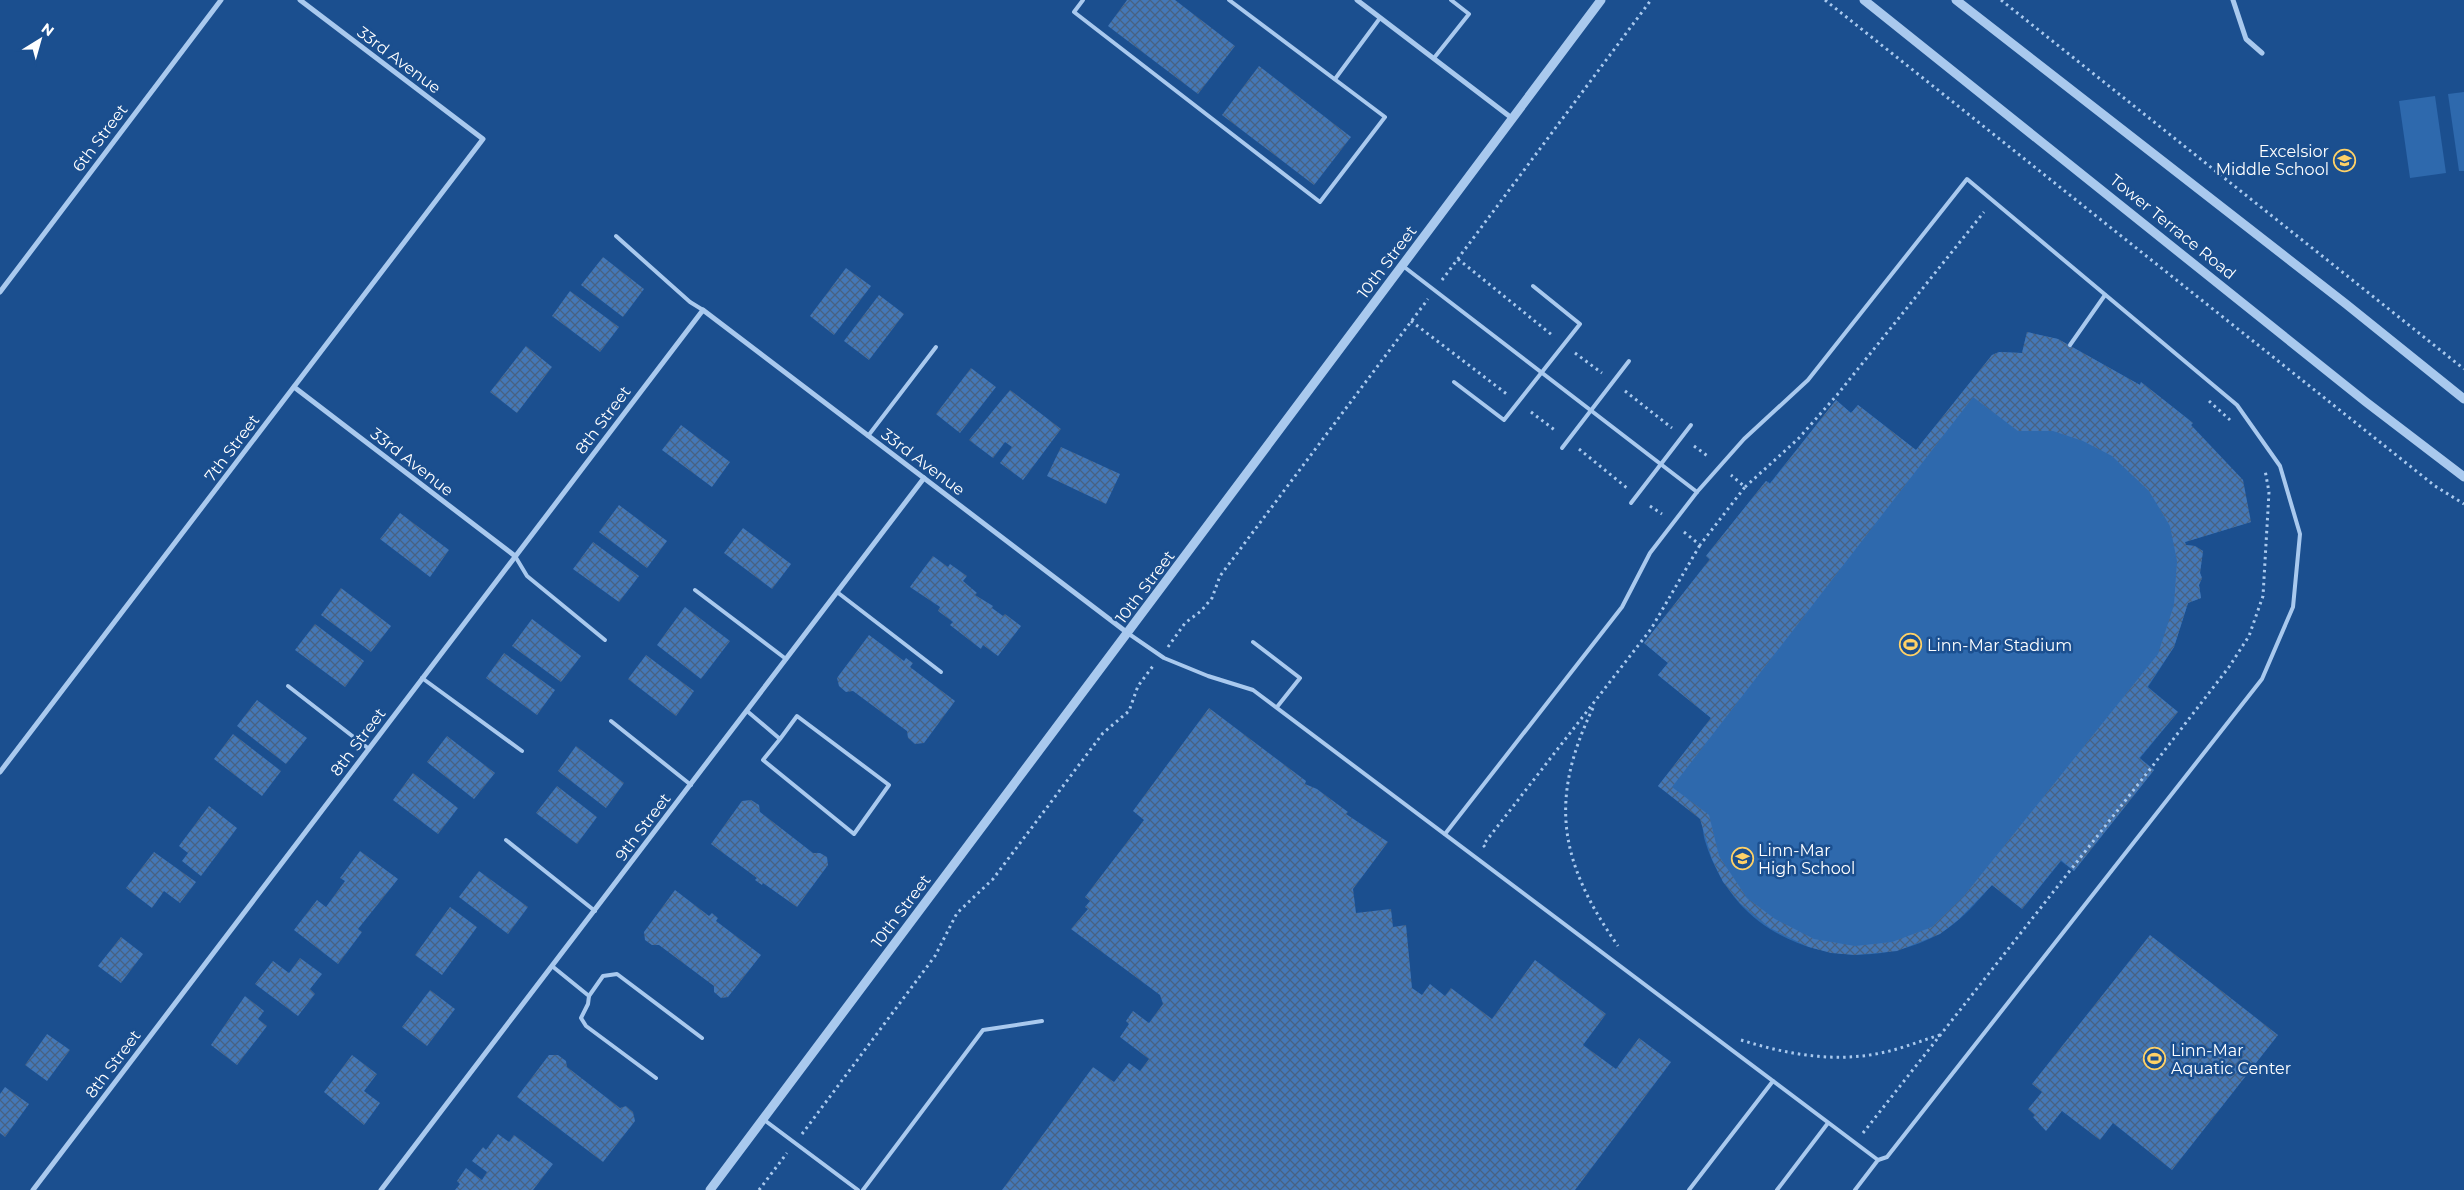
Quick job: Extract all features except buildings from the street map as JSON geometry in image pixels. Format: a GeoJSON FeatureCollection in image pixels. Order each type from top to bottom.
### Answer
{"type":"FeatureCollection","features":[{"type":"Feature","properties":{"kind":"street","name":"6th Street"},"geometry":{"type":"LineString","coordinates":[[0,292],[221,0]]}},
{"type":"Feature","properties":{"kind":"street","name":"33rd Avenue"},"geometry":{"type":"LineString","coordinates":[[300,0],[482,140]]}},
{"type":"Feature","properties":{"kind":"street"},"geometry":{"type":"LineString","coordinates":[[1358,0],[1512,119]]}},
{"type":"Feature","properties":{"kind":"street","name":"10th Street"},"geometry":{"type":"LineString","coordinates":[[710,1190],[1601,0]]}},
{"type":"Feature","properties":{"kind":"street","name":"Tower Terrace Road"},"geometry":{"type":"LineString","coordinates":[[1864,0],[2366,402],[2464,477]]}},
{"type":"Feature","properties":{"kind":"street"},"geometry":{"type":"LineString","coordinates":[[1956,0],[2338,298],[2464,399]]}},
{"type":"Feature","properties":{"kind":"street"},"geometry":{"type":"LineString","coordinates":[[2233,0],[2246,39],[2262,53]]}},
{"type":"Feature","properties":{"kind":"street","name":"7th Street"},"geometry":{"type":"LineString","coordinates":[[0,772],[482,140]]}},
{"type":"Feature","properties":{"kind":"street","name":"33rd Avenue"},"geometry":{"type":"LineString","coordinates":[[703,310],[1128,634]]}},
{"type":"Feature","properties":{"kind":"street","name":"8th Street"},"geometry":{"type":"LineString","coordinates":[[33,1190],[703,310]]}},
{"type":"Feature","properties":{"kind":"street","name":"33rd Avenue"},"geometry":{"type":"LineString","coordinates":[[294,387],[515,556]]}},
{"type":"Feature","properties":{"kind":"street","name":"9th Street"},"geometry":{"type":"LineString","coordinates":[[382,1190],[924,478]]}},
{"type":"Feature","properties":{"kind":"lane"},"geometry":{"type":"LineString","coordinates":[[1083,0],[1074,12],[1320,202],[1385,117],[1230,0]]}},
{"type":"Feature","properties":{"kind":"lane"},"geometry":{"type":"LineString","coordinates":[[1434,58],[1469,14],[1451,0]]}},
{"type":"Feature","properties":{"kind":"lane"},"geometry":{"type":"LineString","coordinates":[[1335,79],[1380,18]]}},
{"type":"Feature","properties":{"kind":"lane"},"geometry":{"type":"LineString","coordinates":[[1445,834],[1622,607],[1650,553],[1698,492],[1744,439],[1808,380],[1967,179],[2238,405],[2280,466],[2300,534],[2293,607],[2262,680],[1887,1157],[1878,1160],[1855,1190]]}},
{"type":"Feature","properties":{"kind":"lane"},"geometry":{"type":"LineString","coordinates":[[616,236],[690,302],[703,310]]}},
{"type":"Feature","properties":{"kind":"lane"},"geometry":{"type":"LineString","coordinates":[[1403,266],[1698,492]]}},
{"type":"Feature","properties":{"kind":"lane"},"geometry":{"type":"LineString","coordinates":[[1454,382],[1504,420],[1580,324],[1533,286]]}},
{"type":"Feature","properties":{"kind":"lane"},"geometry":{"type":"LineString","coordinates":[[2070,345],[2106,295]]}},
{"type":"Feature","properties":{"kind":"lane"},"geometry":{"type":"LineString","coordinates":[[868,436],[936,347]]}},
{"type":"Feature","properties":{"kind":"lane"},"geometry":{"type":"LineString","coordinates":[[1562,448],[1630,361]]}},
{"type":"Feature","properties":{"kind":"lane"},"geometry":{"type":"LineString","coordinates":[[1631,503],[1691,425]]}},
{"type":"Feature","properties":{"kind":"lane"},"geometry":{"type":"LineString","coordinates":[[515,556],[527,576],[605,640]]}},
{"type":"Feature","properties":{"kind":"lane"},"geometry":{"type":"LineString","coordinates":[[695,590],[786,659]]}},
{"type":"Feature","properties":{"kind":"lane"},"geometry":{"type":"LineString","coordinates":[[838,592],[941,672]]}},
{"type":"Feature","properties":{"kind":"lane"},"geometry":{"type":"LineString","coordinates":[[1128,634],[1161,656],[1208,676],[1253,690],[1878,1160]]}},
{"type":"Feature","properties":{"kind":"lane"},"geometry":{"type":"LineString","coordinates":[[1254,642],[1300,678],[1277,707]]}},
{"type":"Feature","properties":{"kind":"lane"},"geometry":{"type":"LineString","coordinates":[[422,678],[522,751]]}},
{"type":"Feature","properties":{"kind":"lane"},"geometry":{"type":"LineString","coordinates":[[288,686],[369,749]]}},
{"type":"Feature","properties":{"kind":"lane"},"geometry":{"type":"LineString","coordinates":[[747,712],[780,739]]}},
{"type":"Feature","properties":{"kind":"lane"},"geometry":{"type":"LineString","coordinates":[[798,716],[890,785],[854,834],[763,760],[780,739],[798,716]]}},
{"type":"Feature","properties":{"kind":"lane"},"geometry":{"type":"LineString","coordinates":[[611,721],[691,785]]}},
{"type":"Feature","properties":{"kind":"lane"},"geometry":{"type":"LineString","coordinates":[[506,840],[594,911]]}},
{"type":"Feature","properties":{"kind":"lane"},"geometry":{"type":"LineString","coordinates":[[552,966],[589,996]]}},
{"type":"Feature","properties":{"kind":"lane"},"geometry":{"type":"LineString","coordinates":[[656,1078],[586,1026],[581,1018],[588,1004],[589,996],[603,976],[617,974],[702,1038]]}},
{"type":"Feature","properties":{"kind":"lane"},"geometry":{"type":"LineString","coordinates":[[863,1190],[982,1030],[1042,1021]]}},
{"type":"Feature","properties":{"kind":"lane"},"geometry":{"type":"LineString","coordinates":[[1689,1190],[1773,1081]]}},
{"type":"Feature","properties":{"kind":"lane"},"geometry":{"type":"LineString","coordinates":[[763,1119],[858,1190]]}},
{"type":"Feature","properties":{"kind":"lane"},"geometry":{"type":"LineString","coordinates":[[1777,1190],[1828,1123]]}},
{"type":"Feature","properties":{"kind":"path"},"geometry":{"type":"LineString","coordinates":[[759,1190],[935,956],[957,913],[993,879],[1103,732],[1128,711],[1138,686],[1185,623],[1201,611],[1212,598],[1220,576],[1651,0]]}},
{"type":"Feature","properties":{"kind":"path"},"geometry":{"type":"LineString","coordinates":[[1824,0],[2435,486],[2464,504]]}},
{"type":"Feature","properties":{"kind":"path"},"geometry":{"type":"LineString","coordinates":[[2001,0],[2464,369]]}},
{"type":"Feature","properties":{"kind":"path"},"geometry":{"type":"LineString","coordinates":[[1490,851],[1483,845],[1651,629],[1700,545],[1745,487],[1798,439],[1837,396],[1983,211],[1991,217]]}},
{"type":"Feature","properties":{"kind":"path"},"geometry":{"type":"LineString","coordinates":[[1458,259],[1552,335]]}},
{"type":"Feature","properties":{"kind":"path"},"geometry":{"type":"LineString","coordinates":[[1412,321],[1508,394]]}},
{"type":"Feature","properties":{"kind":"path"},"geometry":{"type":"LineString","coordinates":[[1575,353],[1602,373]]}},
{"type":"Feature","properties":{"kind":"path"},"geometry":{"type":"LineString","coordinates":[[1625,391],[1672,428]]}},
{"type":"Feature","properties":{"kind":"path"},"geometry":{"type":"LineString","coordinates":[[2203,395],[2236,427]]}},
{"type":"Feature","properties":{"kind":"path"},"geometry":{"type":"LineString","coordinates":[[1531,412],[1556,431]]}},
{"type":"Feature","properties":{"kind":"path"},"geometry":{"type":"LineString","coordinates":[[1694,446],[1708,457]]}},
{"type":"Feature","properties":{"kind":"path"},"geometry":{"type":"LineString","coordinates":[[1579,449],[1628,488]]}},
{"type":"Feature","properties":{"kind":"path"},"geometry":{"type":"LineString","coordinates":[[1855,1127],[1863,1133],[1889,1097],[1940,1035],[2229,667],[2249,636],[2263,596],[2269,492],[2266,471],[2261,463]]}},
{"type":"Feature","properties":{"kind":"path"},"geometry":{"type":"LineString","coordinates":[[1731,474],[1745,487]]}},
{"type":"Feature","properties":{"kind":"path"},"geometry":{"type":"LineString","coordinates":[[1650,506],[1662,514]]}},
{"type":"Feature","properties":{"kind":"path"},"geometry":{"type":"LineString","coordinates":[[1684,532],[1700,545]]}},
{"type":"Feature","properties":{"kind":"path"},"geometry":{"type":"LineString","coordinates":[[1596,702],[1578,737],[1569,768],[1564,796],[1565,822],[1582,888],[1600,921],[1620,949],[1604,937]]}},
{"type":"Feature","properties":{"kind":"path"},"geometry":{"type":"LineString","coordinates":[[1754,1050],[1738,1039],[1773,1050],[1810,1056],[1840,1058],[1881,1053],[1940,1035]]}},
{"type":"Feature","properties":{"kind":"shaded area"},"geometry":{"type":"Polygon","coordinates":[[[2464,92],[2464,171],[2459,171],[2448,94],[2464,92]]]}},
{"type":"Feature","properties":{"kind":"shaded area"},"geometry":{"type":"Polygon","coordinates":[[[2435,96],[2446,173],[2410,178],[2399,101],[2435,96]]]}},
{"type":"Feature","properties":{"kind":"shaded area","name":"Linn-Mar Stadium"},"geometry":{"type":"Polygon","coordinates":[[[2027,332],[2058,339],[2140,385],[2141,382],[2193,423],[2191,425],[2251,522],[2185,542],[2186,545],[2195,546],[2203,551],[2200,573],[2202,578],[2199,585],[2201,598],[2188,603],[2174,647],[2148,687],[2178,712],[2140,758],[2154,770],[2074,871],[2061,861],[2022,909],[1992,885],[1954,924],[1939,934],[1914,945],[1888,952],[1861,955],[1834,953],[1808,947],[1783,937],[1760,922],[1740,904],[1729,890],[1711,858],[1700,819],[1686,806],[1658,786],[1711,718],[1658,675],[1668,663],[1644,643],[1710,560],[1706,556],[1766,481],[1770,483],[1836,400],[1851,413],[1858,405],[1916,450],[1992,355],[1999,352],[2022,353],[2027,332]]]}},
{"type":"Feature","properties":{"kind":"place","name":"Excelsior Middle School"},"geometry":{"type":"Point","coordinates":[2345,160]}},
{"type":"Feature","properties":{"kind":"place","name":"Linn-Mar Stadium"},"geometry":{"type":"Point","coordinates":[1911,645]}},
{"type":"Feature","properties":{"kind":"place","name":"Linn-Mar High School"},"geometry":{"type":"Point","coordinates":[1742,859]}},
{"type":"Feature","properties":{"kind":"place","name":"Linn-Mar Aquatic Center"},"geometry":{"type":"Point","coordinates":[2155,1059]}}]}
